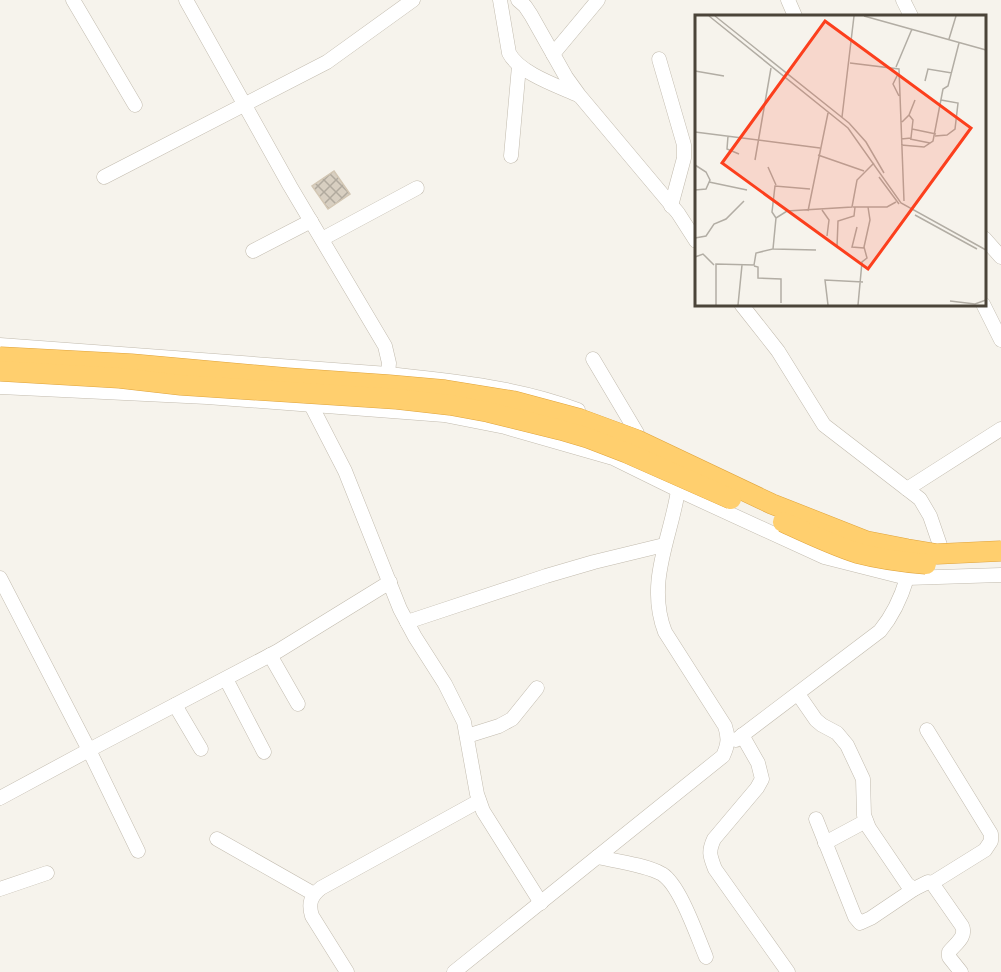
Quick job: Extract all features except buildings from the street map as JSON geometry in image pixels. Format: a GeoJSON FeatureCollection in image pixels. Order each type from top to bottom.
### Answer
{"type":"FeatureCollection","features":[{"type":"Feature","properties":{"kind":"highway"},"geometry":{"type":"LineString","coordinates":[[0,357],[131,364],[389,385],[445,390],[513,401],[580,419],[636,440],[772,504],[866,541],[937,554],[1001,550]]}},
{"type":"Feature","properties":{"kind":"highway"},"geometry":{"type":"LineString","coordinates":[[0,371],[397,399],[488,412],[561,429],[627,453],[817,538],[856,553],[897,562],[934,565],[1001,562]]}},
{"type":"Feature","properties":{"kind":"street"},"geometry":{"type":"LineString","coordinates":[[73,0],[135,105]]}},
{"type":"Feature","properties":{"kind":"street"},"geometry":{"type":"LineString","coordinates":[[186,0],[311,221],[385,346],[390,363],[388,374]]}},
{"type":"Feature","properties":{"kind":"street"},"geometry":{"type":"LineString","coordinates":[[104,177],[333,58],[413,0]]}},
{"type":"Feature","properties":{"kind":"street"},"geometry":{"type":"LineString","coordinates":[[500,0],[512,60],[519,66],[579,95]]}},
{"type":"Feature","properties":{"kind":"street"},"geometry":{"type":"LineString","coordinates":[[518,0],[531,15],[566,77],[579,95],[671,206],[695,239]]}},
{"type":"Feature","properties":{"kind":"street"},"geometry":{"type":"LineString","coordinates":[[553,54],[598,0]]}},
{"type":"Feature","properties":{"kind":"street"},"geometry":{"type":"LineString","coordinates":[[788,0],[795,15]]}},
{"type":"Feature","properties":{"kind":"street"},"geometry":{"type":"LineString","coordinates":[[903,0],[910,15]]}},
{"type":"Feature","properties":{"kind":"street"},"geometry":{"type":"LineString","coordinates":[[659,59],[690,146],[684,158],[671,206]]}},
{"type":"Feature","properties":{"kind":"street"},"geometry":{"type":"LineString","coordinates":[[511,156],[519,66]]}},
{"type":"Feature","properties":{"kind":"street"},"geometry":{"type":"LineString","coordinates":[[322,239],[417,188]]}},
{"type":"Feature","properties":{"kind":"street"},"geometry":{"type":"LineString","coordinates":[[253,251],[311,221]]}},
{"type":"Feature","properties":{"kind":"street"},"geometry":{"type":"LineString","coordinates":[[986,240],[1001,257]]}},
{"type":"Feature","properties":{"kind":"street"},"geometry":{"type":"LineString","coordinates":[[745,306],[778,351],[824,425],[920,499],[930,516],[941,548]]}},
{"type":"Feature","properties":{"kind":"street"},"geometry":{"type":"LineString","coordinates":[[984,306],[1001,340]]}},
{"type":"Feature","properties":{"kind":"street"},"geometry":{"type":"LineString","coordinates":[[0,345],[388,374],[494,387],[538,396],[576,409],[637,433],[802,510],[873,536],[941,548],[1001,543]]}},
{"type":"Feature","properties":{"kind":"street"},"geometry":{"type":"LineString","coordinates":[[593,359],[637,433]]}},
{"type":"Feature","properties":{"kind":"street"},"geometry":{"type":"LineString","coordinates":[[0,387],[207,397],[444,415],[505,427],[613,458],[824,557],[907,578],[1001,575]]}},
{"type":"Feature","properties":{"kind":"street"},"geometry":{"type":"LineString","coordinates":[[311,405],[345,471],[407,622],[452,696],[464,722],[479,801],[483,811],[541,903]]}},
{"type":"Feature","properties":{"kind":"street"},"geometry":{"type":"LineString","coordinates":[[907,489],[1001,429]]}},
{"type":"Feature","properties":{"kind":"street"},"geometry":{"type":"LineString","coordinates":[[454,972],[723,756],[728,736],[725,726],[665,632],[660,621],[656,592],[664,545],[678,490],[682,454]]}},
{"type":"Feature","properties":{"kind":"street"},"geometry":{"type":"LineString","coordinates":[[407,622],[546,576],[664,545]]}},
{"type":"Feature","properties":{"kind":"street"},"geometry":{"type":"LineString","coordinates":[[0,578],[89,750],[138,851]]}},
{"type":"Feature","properties":{"kind":"street"},"geometry":{"type":"LineString","coordinates":[[727,746],[880,630],[890,620],[907,578]]}},
{"type":"Feature","properties":{"kind":"street"},"geometry":{"type":"LineString","coordinates":[[0,798],[270,655],[390,582]]}},
{"type":"Feature","properties":{"kind":"street"},"geometry":{"type":"LineString","coordinates":[[270,655],[298,704]]}},
{"type":"Feature","properties":{"kind":"street"},"geometry":{"type":"LineString","coordinates":[[226,679],[264,752]]}},
{"type":"Feature","properties":{"kind":"street"},"geometry":{"type":"LineString","coordinates":[[467,736],[499,726],[512,719],[537,688]]}},
{"type":"Feature","properties":{"kind":"street"},"geometry":{"type":"LineString","coordinates":[[798,694],[816,720],[837,733],[847,745],[863,779],[864,807],[869,828],[907,884],[914,889]]}},
{"type":"Feature","properties":{"kind":"street"},"geometry":{"type":"LineString","coordinates":[[175,705],[201,749]]}},
{"type":"Feature","properties":{"kind":"street"},"geometry":{"type":"LineString","coordinates":[[816,819],[855,917],[860,923],[914,889],[928,882],[932,883],[985,850],[991,841],[991,834],[927,730]]}},
{"type":"Feature","properties":{"kind":"street"},"geometry":{"type":"LineString","coordinates":[[742,735],[758,763],[762,779],[714,839],[710,848],[710,856],[715,869],[788,972]]}},
{"type":"Feature","properties":{"kind":"street"},"geometry":{"type":"LineString","coordinates":[[347,972],[312,916],[310,909],[314,894],[479,801]]}},
{"type":"Feature","properties":{"kind":"street"},"geometry":{"type":"LineString","coordinates":[[825,843],[866,821]]}},
{"type":"Feature","properties":{"kind":"street"},"geometry":{"type":"LineString","coordinates":[[217,839],[314,894]]}},
{"type":"Feature","properties":{"kind":"street"},"geometry":{"type":"LineString","coordinates":[[597,857],[651,869],[667,878],[678,892],[706,957]]}},
{"type":"Feature","properties":{"kind":"street"},"geometry":{"type":"LineString","coordinates":[[0,889],[47,873]]}},
{"type":"Feature","properties":{"kind":"street"},"geometry":{"type":"LineString","coordinates":[[932,883],[964,931],[949,952],[949,957],[961,972]]}}]}
